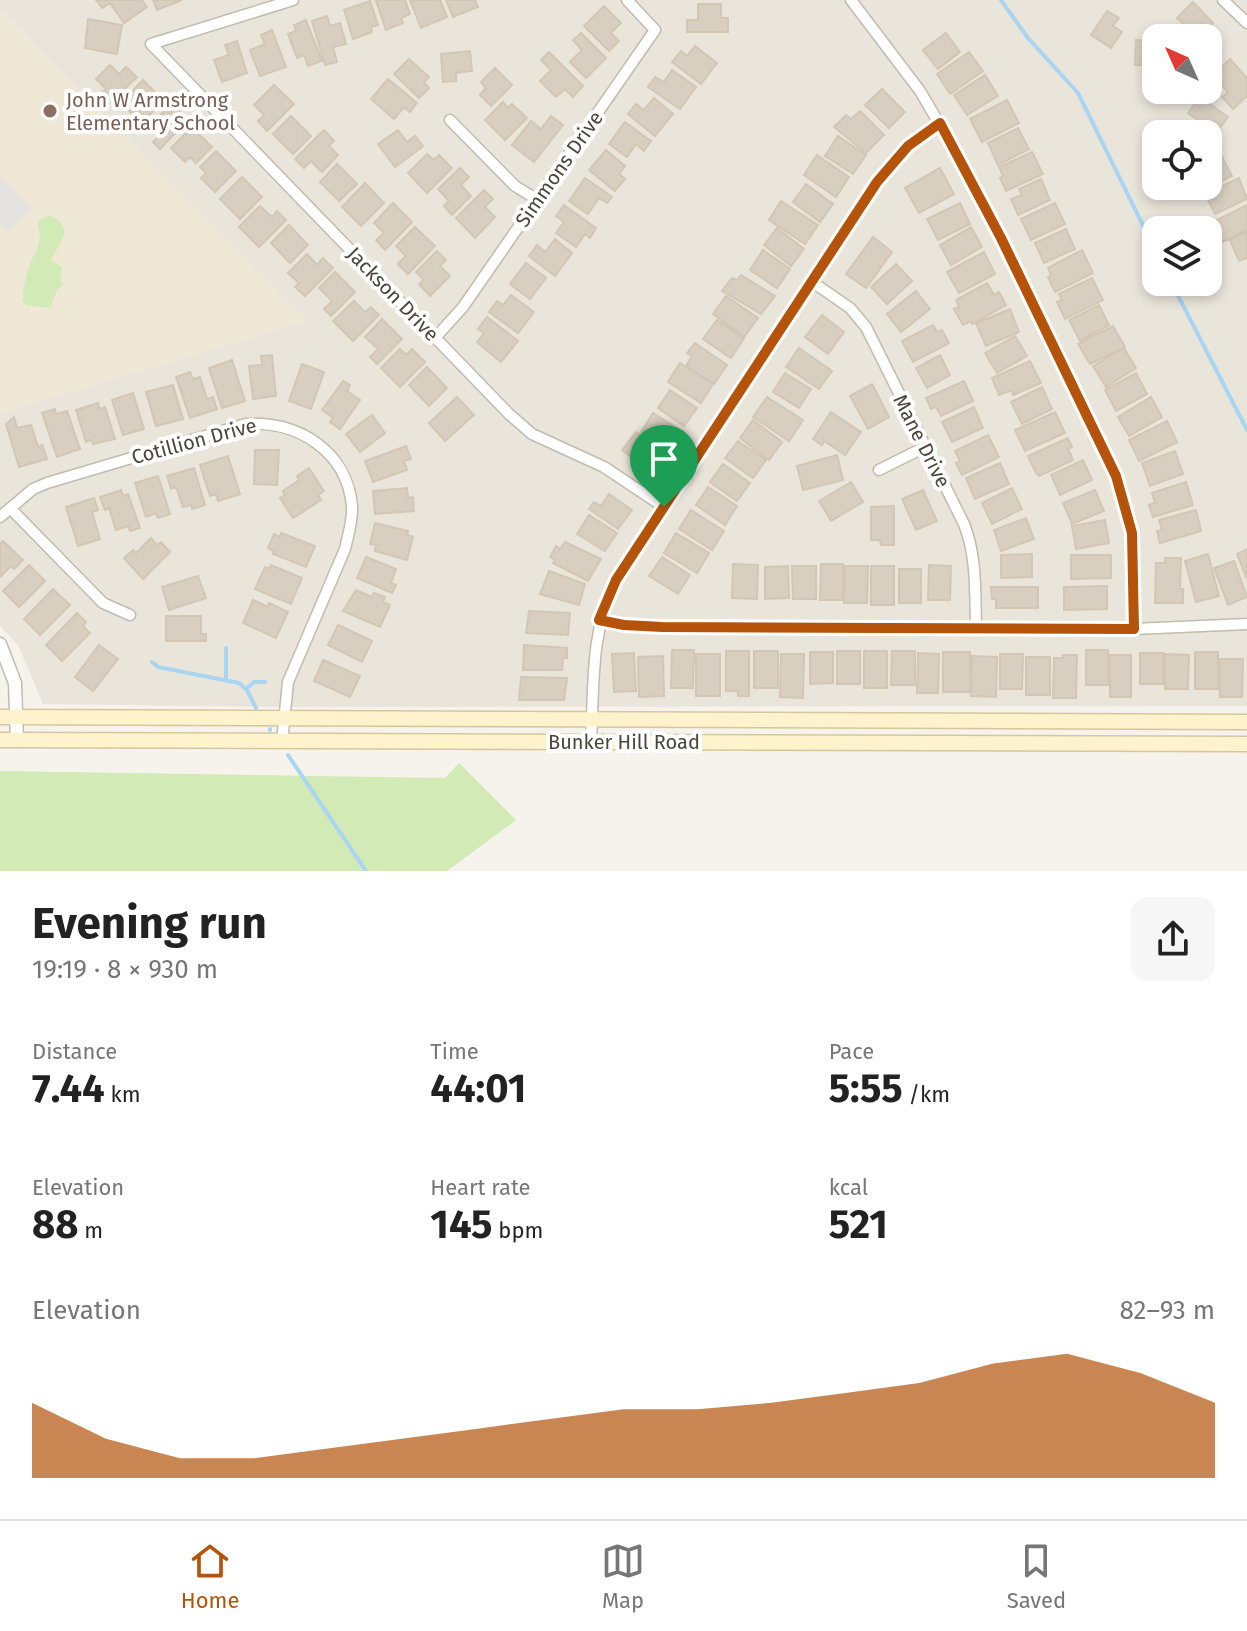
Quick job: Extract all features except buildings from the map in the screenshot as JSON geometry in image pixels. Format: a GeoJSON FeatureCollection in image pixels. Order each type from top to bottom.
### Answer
{"type":"FeatureCollection","features":[{"type":"Feature","properties":{"kind":"main road","name":"Bunker Hill Road"},"geometry":{"type":"LineString","coordinates":[[0,717],[1247,722]]}},
{"type":"Feature","properties":{"kind":"main road","name":"Bunker Hill Road"},"geometry":{"type":"LineString","coordinates":[[0,740],[1247,744]]}},
{"type":"Feature","properties":{"kind":"street","name":"Jackson Drive"},"geometry":{"type":"LineString","coordinates":[[293,0],[151,44],[509,414],[532,434],[604,467],[664,507]]}},
{"type":"Feature","properties":{"kind":"street","name":"Simmons Drive"},"geometry":{"type":"LineString","coordinates":[[435,338],[463,307],[655,30],[627,0]]}},
{"type":"Feature","properties":{"kind":"street"},"geometry":{"type":"LineString","coordinates":[[851,0],[904,68],[940,123],[987,211],[1116,476],[1132,533],[1134,629]]}},
{"type":"Feature","properties":{"kind":"street"},"geometry":{"type":"LineString","coordinates":[[1223,0],[1247,23]]}},
{"type":"Feature","properties":{"kind":"street"},"geometry":{"type":"LineString","coordinates":[[450,120],[515,186],[538,200]]}},
{"type":"Feature","properties":{"kind":"street"},"geometry":{"type":"LineString","coordinates":[[591,742],[594,654],[599,620],[616,580],[889,166],[908,146],[940,123]]}},
{"type":"Feature","properties":{"kind":"street","name":"Mane Drive"},"geometry":{"type":"LineString","coordinates":[[811,281],[850,308],[866,327],[971,542],[976,628]]}},
{"type":"Feature","properties":{"kind":"street","name":"Cotillion Drive"},"geometry":{"type":"LineString","coordinates":[[0,517],[33,489],[47,483],[246,424],[264,422],[288,428],[305,434],[323,447],[338,466],[346,484],[352,505],[350,528],[345,549],[288,682],[282,742]]}},
{"type":"Feature","properties":{"kind":"street"},"geometry":{"type":"LineString","coordinates":[[879,470],[925,447]]}},
{"type":"Feature","properties":{"kind":"street"},"geometry":{"type":"LineString","coordinates":[[10,508],[103,603],[130,615]]}},
{"type":"Feature","properties":{"kind":"street"},"geometry":{"type":"LineString","coordinates":[[599,620],[662,627],[1134,629],[1247,624]]}},
{"type":"Feature","properties":{"kind":"street"},"geometry":{"type":"LineString","coordinates":[[0,644],[9,660],[15,683],[17,741]]}},
{"type":"Feature","properties":{"kind":"shaded area"},"geometry":{"type":"Polygon","coordinates":[[[0,0],[1247,0],[1247,706],[270,707],[43,704],[18,645],[0,626],[0,413],[306,321],[0,9],[0,0]]]}},
{"type":"Feature","properties":{"kind":"shaded area","name":"John W Armstrong Elementary School"},"geometry":{"type":"Polygon","coordinates":[[[0,9],[200,212],[307,321],[0,413],[0,9]]]}},
{"type":"Feature","properties":{"kind":"shaded area"},"geometry":{"type":"Polygon","coordinates":[[[0,176],[32,208],[8,232],[0,224],[0,176]]]}},
{"type":"Feature","properties":{"kind":"green space"},"geometry":{"type":"Polygon","coordinates":[[[48,215],[57,219],[64,229],[62,240],[51,259],[62,268],[63,285],[57,290],[50,308],[26,305],[22,301],[28,271],[39,241],[37,222],[48,215]]]}},
{"type":"Feature","properties":{"kind":"green space"},"geometry":{"type":"Polygon","coordinates":[[[459,763],[516,820],[447,871],[0,871],[0,771],[445,778],[459,763]]]}},
{"type":"Feature","properties":{"kind":"waterway"},"geometry":{"type":"LineString","coordinates":[[1001,0],[1028,38],[1078,93],[1142,223]]}},
{"type":"Feature","properties":{"kind":"waterway"},"geometry":{"type":"LineString","coordinates":[[1178,296],[1247,430]]}},
{"type":"Feature","properties":{"kind":"waterway"},"geometry":{"type":"LineString","coordinates":[[226,648],[226,679]]}},
{"type":"Feature","properties":{"kind":"waterway"},"geometry":{"type":"LineString","coordinates":[[152,662],[158,667],[239,683],[247,690],[256,708]]}},
{"type":"Feature","properties":{"kind":"waterway"},"geometry":{"type":"LineString","coordinates":[[246,689],[254,682],[265,682]]}},
{"type":"Feature","properties":{"kind":"waterway"},"geometry":{"type":"LineString","coordinates":[[288,755],[366,871]]}},
{"type":"Feature","properties":{"kind":"place","name":"John W Armstrong Elementary School"},"geometry":{"type":"Point","coordinates":[50,111]}},
{"type":"Feature","properties":{"kind":"route"},"geometry":{"type":"LineString","coordinates":[[940,123],[1001,238],[1116,476],[1132,533],[1134,629],[662,627],[599,620],[616,580],[664,507],[877,182],[908,146],[940,123]]}}]}
